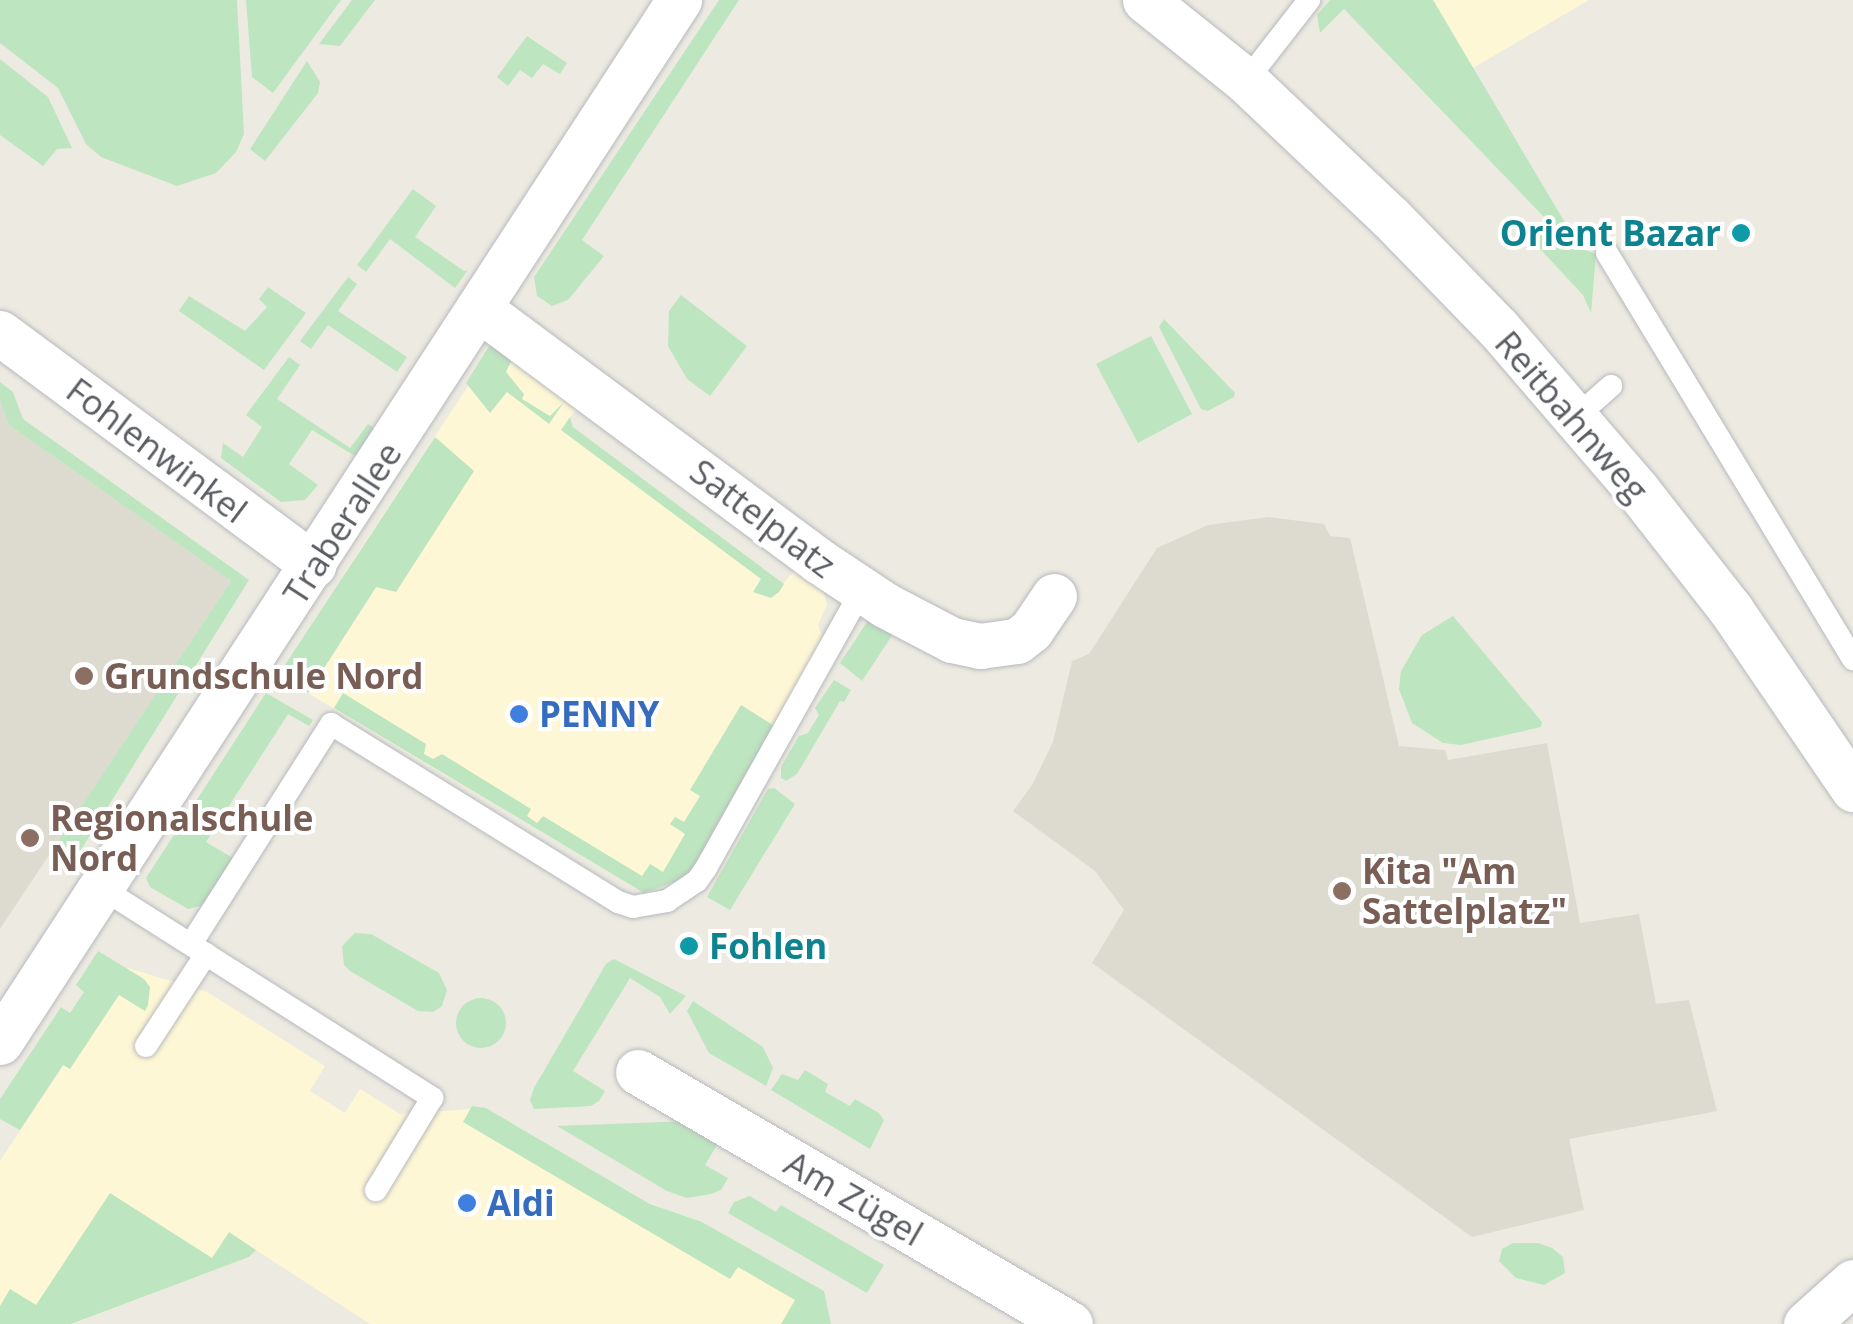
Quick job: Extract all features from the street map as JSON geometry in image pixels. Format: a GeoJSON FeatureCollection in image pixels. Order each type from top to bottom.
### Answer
{"type":"FeatureCollection","features":[{"type":"Feature","properties":{"kind":"street","name":"Traberallee"},"geometry":{"type":"LineString","coordinates":[[0,1042],[480,310],[678,0]]}},
{"type":"Feature","properties":{"kind":"street","name":"Reitbahnweg"},"geometry":{"type":"LineString","coordinates":[[1144,0],[1246,82],[1390,217],[1576,417],[1732,610],[1853,789]]}},
{"type":"Feature","properties":{"kind":"street","name":"Sattelplatz"},"geometry":{"type":"LineString","coordinates":[[480,310],[862,590],[952,640],[980,646],[1017,641],[1031,630],[1054,596]]}},
{"type":"Feature","properties":{"kind":"street","name":"Fohlenwinkel"},"geometry":{"type":"LineString","coordinates":[[0,333],[314,565]]}},
{"type":"Feature","properties":{"kind":"street","name":"Am Zügel"},"geometry":{"type":"LineString","coordinates":[[638,1072],[1070,1324]]}},
{"type":"Feature","properties":{"kind":"street"},"geometry":{"type":"LineString","coordinates":[[1806,1324],[1853,1282]]}},
{"type":"Feature","properties":{"kind":"lane"},"geometry":{"type":"LineString","coordinates":[[1246,82],[1309,0]]}},
{"type":"Feature","properties":{"kind":"lane"},"geometry":{"type":"LineString","coordinates":[[1607,254],[1853,660]]}},
{"type":"Feature","properties":{"kind":"lane"},"geometry":{"type":"LineString","coordinates":[[1576,417],[1611,386]]}},
{"type":"Feature","properties":{"kind":"lane"},"geometry":{"type":"LineString","coordinates":[[146,1046],[198,949],[331,724],[618,902],[633,907],[668,900],[706,868],[862,590]]}},
{"type":"Feature","properties":{"kind":"lane"},"geometry":{"type":"LineString","coordinates":[[102,888],[432,1098],[376,1190]]}},
{"type":"Feature","properties":{"kind":"shaded area"},"geometry":{"type":"Polygon","coordinates":[[[1433,0],[1589,0],[1473,68],[1433,0]]]}},
{"type":"Feature","properties":{"kind":"shaded area"},"geometry":{"type":"Polygon","coordinates":[[[499,339],[582,402],[570,417],[573,427],[783,584],[799,565],[822,585],[827,605],[818,625],[823,638],[697,864],[644,893],[308,693],[376,588],[345,573],[499,339]]]}},
{"type":"Feature","properties":{"kind":"shaded area","name":"Grundschule Nord"},"geometry":{"type":"Polygon","coordinates":[[[0,401],[9,425],[231,581],[0,929],[0,401]]]}},
{"type":"Feature","properties":{"kind":"shaded area","name":"Kita \"Am Sattelplatz\""},"geometry":{"type":"Polygon","coordinates":[[[1269,517],[1324,524],[1330,536],[1350,538],[1399,746],[1445,750],[1448,760],[1547,743],[1580,923],[1639,914],[1656,1004],[1689,1000],[1717,1111],[1569,1139],[1584,1210],[1472,1237],[1092,963],[1124,910],[1095,871],[1013,811],[1032,785],[1053,742],[1072,661],[1089,654],[1157,548],[1208,525],[1269,517]]]}},
{"type":"Feature","properties":{"kind":"shaded area"},"geometry":{"type":"Polygon","coordinates":[[[128,968],[207,992],[325,1066],[310,1091],[345,1113],[360,1089],[400,1114],[486,1108],[650,1204],[702,1222],[824,1291],[831,1324],[370,1324],[256,1250],[249,1257],[71,1324],[0,1324],[0,1161],[128,968]]]}},
{"type":"Feature","properties":{"kind":"green space"},"geometry":{"type":"Polygon","coordinates":[[[0,0],[237,0],[244,134],[236,152],[216,173],[177,186],[101,157],[86,144],[58,88],[0,43],[0,0]]]}},
{"type":"Feature","properties":{"kind":"green space"},"geometry":{"type":"Polygon","coordinates":[[[246,0],[341,0],[273,93],[252,77],[246,0]]]}},
{"type":"Feature","properties":{"kind":"green space"},"geometry":{"type":"Polygon","coordinates":[[[352,0],[375,0],[340,46],[319,44],[352,0]]]}},
{"type":"Feature","properties":{"kind":"green space"},"geometry":{"type":"Polygon","coordinates":[[[719,0],[739,0],[582,240],[604,256],[568,300],[552,306],[537,296],[534,277],[719,0]]]}},
{"type":"Feature","properties":{"kind":"green space"},"geometry":{"type":"Polygon","coordinates":[[[1330,0],[1433,0],[1580,248],[1596,254],[1591,313],[1583,295],[1528,236],[1545,218],[1344,9],[1320,33],[1317,15],[1330,0]]]}},
{"type":"Feature","properties":{"kind":"green space"},"geometry":{"type":"Polygon","coordinates":[[[527,36],[567,63],[560,74],[543,64],[532,78],[520,70],[508,86],[497,77],[527,36]]]}},
{"type":"Feature","properties":{"kind":"green space"},"geometry":{"type":"Polygon","coordinates":[[[0,59],[48,97],[72,148],[57,149],[43,166],[0,135],[0,59]]]}},
{"type":"Feature","properties":{"kind":"green space"},"geometry":{"type":"Polygon","coordinates":[[[307,61],[320,82],[318,93],[265,161],[250,149],[307,61]]]}},
{"type":"Feature","properties":{"kind":"green space"},"geometry":{"type":"Polygon","coordinates":[[[413,189],[436,206],[415,237],[468,270],[455,288],[390,239],[366,272],[357,265],[413,189]]]}},
{"type":"Feature","properties":{"kind":"green space"},"geometry":{"type":"Polygon","coordinates":[[[348,277],[357,284],[338,311],[407,357],[397,372],[328,325],[311,349],[300,341],[348,277]]]}},
{"type":"Feature","properties":{"kind":"green space"},"geometry":{"type":"Polygon","coordinates":[[[268,287],[306,313],[264,370],[179,311],[189,296],[245,331],[267,307],[259,299],[268,287]]]}},
{"type":"Feature","properties":{"kind":"green space"},"geometry":{"type":"Polygon","coordinates":[[[681,295],[747,346],[710,396],[687,379],[668,346],[669,311],[681,295]]]}},
{"type":"Feature","properties":{"kind":"green space"},"geometry":{"type":"Polygon","coordinates":[[[1164,319],[1235,393],[1234,397],[1208,411],[1201,409],[1159,327],[1164,319]]]}},
{"type":"Feature","properties":{"kind":"green space"},"geometry":{"type":"Polygon","coordinates":[[[1151,336],[1192,414],[1138,443],[1096,364],[1151,336]]]}},
{"type":"Feature","properties":{"kind":"green space"},"geometry":{"type":"Polygon","coordinates":[[[491,343],[515,353],[506,372],[524,394],[522,399],[550,416],[564,402],[549,424],[507,392],[490,413],[466,383],[491,343]]]}},
{"type":"Feature","properties":{"kind":"green space"},"geometry":{"type":"Polygon","coordinates":[[[289,357],[300,365],[277,399],[350,448],[368,424],[374,428],[355,456],[312,430],[289,464],[318,485],[305,500],[281,502],[221,458],[223,443],[243,457],[262,427],[246,415],[289,357]]]}},
{"type":"Feature","properties":{"kind":"green space"},"geometry":{"type":"Polygon","coordinates":[[[0,382],[13,392],[23,419],[249,580],[74,861],[65,863],[51,852],[231,581],[9,425],[0,401],[0,382]]]}},
{"type":"Feature","properties":{"kind":"green space"},"geometry":{"type":"Polygon","coordinates":[[[570,417],[573,427],[784,584],[779,592],[771,598],[753,592],[761,579],[561,430],[570,417]]]}},
{"type":"Feature","properties":{"kind":"green space"},"geometry":{"type":"Polygon","coordinates":[[[435,437],[474,471],[396,592],[376,587],[308,693],[279,674],[435,437]]]}},
{"type":"Feature","properties":{"kind":"green space"},"geometry":{"type":"Polygon","coordinates":[[[1453,616],[1542,722],[1541,727],[1461,745],[1443,743],[1412,723],[1399,689],[1401,671],[1422,635],[1453,616]]]}},
{"type":"Feature","properties":{"kind":"green space"},"geometry":{"type":"Polygon","coordinates":[[[869,619],[899,625],[862,681],[840,663],[869,619]]]}},
{"type":"Feature","properties":{"kind":"green space"},"geometry":{"type":"Polygon","coordinates":[[[834,680],[851,690],[844,702],[840,701],[797,774],[786,781],[781,778],[781,767],[799,736],[808,733],[819,715],[815,708],[834,680]]]}},
{"type":"Feature","properties":{"kind":"green space"},"geometry":{"type":"Polygon","coordinates":[[[266,693],[313,720],[309,726],[288,714],[206,842],[236,860],[204,905],[188,909],[150,887],[146,878],[266,693]]]}},
{"type":"Feature","properties":{"kind":"green space"},"geometry":{"type":"Polygon","coordinates":[[[343,693],[426,744],[424,754],[433,759],[442,754],[531,809],[527,816],[537,823],[543,816],[642,876],[650,864],[663,872],[685,834],[670,824],[675,817],[684,822],[700,796],[690,790],[741,705],[773,725],[775,733],[697,864],[683,879],[644,893],[334,708],[343,693]]]}},
{"type":"Feature","properties":{"kind":"green space"},"geometry":{"type":"Polygon","coordinates":[[[774,788],[795,804],[730,910],[707,897],[768,789],[774,788]]]}},
{"type":"Feature","properties":{"kind":"green space"},"geometry":{"type":"Polygon","coordinates":[[[355,933],[371,934],[439,973],[447,990],[442,1006],[433,1012],[418,1011],[350,971],[344,965],[342,946],[355,933]]]}},
{"type":"Feature","properties":{"kind":"green space"},"geometry":{"type":"Polygon","coordinates":[[[98,951],[144,979],[150,987],[148,1005],[145,1011],[119,995],[70,1069],[63,1065],[20,1130],[0,1119],[0,1099],[61,1007],[70,1013],[84,992],[76,985],[98,951]]]}},
{"type":"Feature","properties":{"kind":"green space"},"geometry":{"type":"Polygon","coordinates":[[[614,959],[686,996],[670,1014],[660,997],[630,978],[573,1071],[605,1091],[599,1101],[591,1106],[534,1109],[530,1100],[534,1088],[606,964],[614,959]]]}},
{"type":"Feature","properties":{"kind":"green space"},"geometry":{"type":"Polygon","coordinates":[[[481,998],[499,1005],[506,1023],[499,1041],[481,1048],[463,1041],[456,1023],[463,1005],[481,998]]]}},
{"type":"Feature","properties":{"kind":"green space"},"geometry":{"type":"Polygon","coordinates":[[[693,1001],[763,1047],[773,1068],[766,1086],[709,1053],[687,1011],[693,1001]]]}},
{"type":"Feature","properties":{"kind":"green space"},"geometry":{"type":"Polygon","coordinates":[[[805,1070],[828,1084],[825,1092],[850,1106],[855,1099],[879,1113],[884,1120],[870,1149],[771,1090],[782,1074],[798,1080],[805,1070]]]}},
{"type":"Feature","properties":{"kind":"green space"},"geometry":{"type":"Polygon","coordinates":[[[472,1106],[486,1108],[650,1204],[702,1222],[824,1291],[831,1324],[781,1324],[795,1300],[738,1267],[730,1279],[463,1122],[472,1106]]]}},
{"type":"Feature","properties":{"kind":"green space"},"geometry":{"type":"Polygon","coordinates":[[[688,1121],[720,1140],[705,1165],[728,1178],[721,1190],[687,1198],[667,1191],[557,1126],[688,1121]]]}},
{"type":"Feature","properties":{"kind":"green space"},"geometry":{"type":"Polygon","coordinates":[[[110,1193],[212,1258],[229,1232],[256,1250],[249,1257],[71,1324],[0,1324],[0,1306],[10,1289],[36,1305],[110,1193]]]}},
{"type":"Feature","properties":{"kind":"green space"},"geometry":{"type":"Polygon","coordinates":[[[750,1196],[776,1212],[781,1205],[884,1265],[867,1293],[728,1213],[734,1202],[750,1196]]]}},
{"type":"Feature","properties":{"kind":"green space"},"geometry":{"type":"Polygon","coordinates":[[[1513,1243],[1538,1243],[1552,1248],[1563,1257],[1565,1273],[1544,1285],[1516,1278],[1499,1261],[1502,1249],[1513,1243]]]}},
{"type":"Feature","properties":{"kind":"place","name":"Orient Bazar"},"geometry":{"type":"Point","coordinates":[1741,233]}},
{"type":"Feature","properties":{"kind":"place","name":"Grundschule Nord"},"geometry":{"type":"Point","coordinates":[84,676]}},
{"type":"Feature","properties":{"kind":"place","name":"PENNY"},"geometry":{"type":"Point","coordinates":[519,714]}},
{"type":"Feature","properties":{"kind":"place","name":"Regionalschule Nord"},"geometry":{"type":"Point","coordinates":[30,838]}},
{"type":"Feature","properties":{"kind":"place","name":"Kita \"Am Sattelplatz\""},"geometry":{"type":"Point","coordinates":[1342,891]}},
{"type":"Feature","properties":{"kind":"place","name":"Fohlen"},"geometry":{"type":"Point","coordinates":[689,946]}},
{"type":"Feature","properties":{"kind":"place","name":"Aldi"},"geometry":{"type":"Point","coordinates":[467,1203]}}]}
